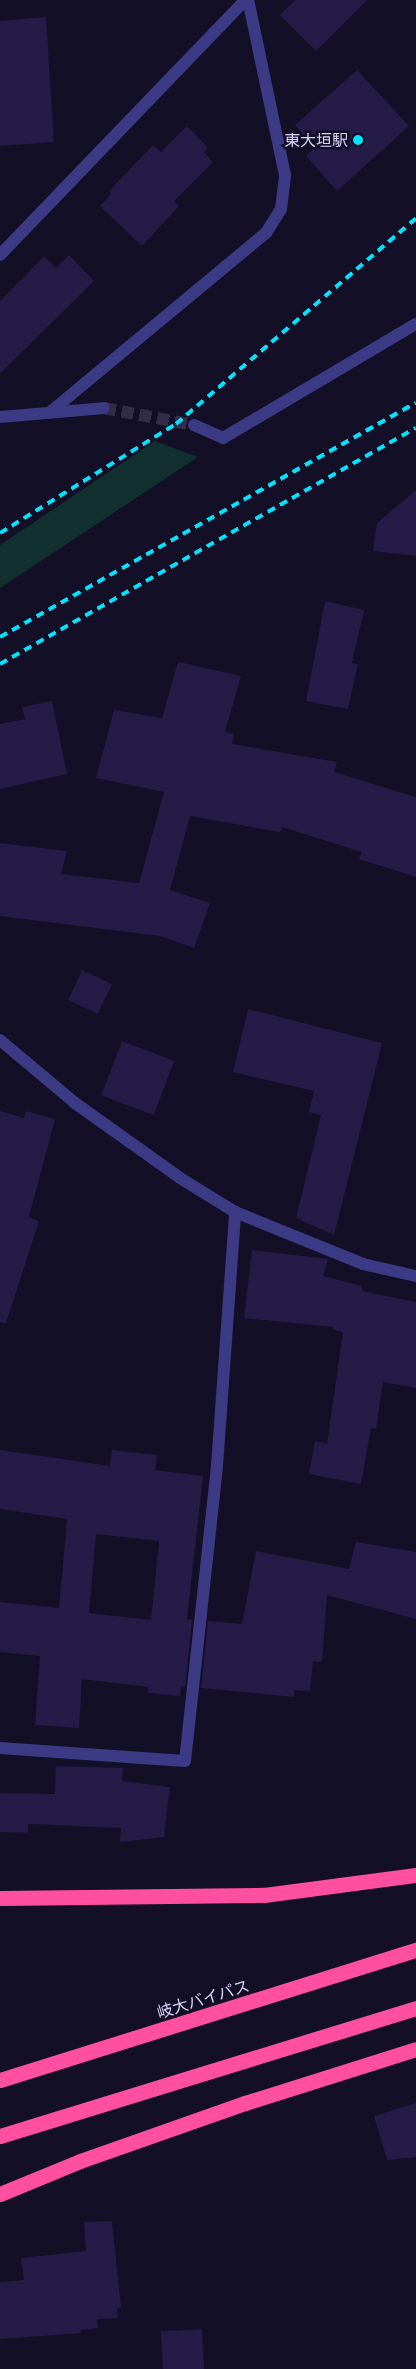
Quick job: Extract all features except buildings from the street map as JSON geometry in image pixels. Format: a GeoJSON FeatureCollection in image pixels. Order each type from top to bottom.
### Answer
{"type":"FeatureCollection","features":[{"type":"Feature","properties":{"kind":"highway"},"geometry":{"type":"LineString","coordinates":[[0,1898],[264,1895],[416,1875]]}},
{"type":"Feature","properties":{"kind":"highway","name":"岐大バイパス"},"geometry":{"type":"LineString","coordinates":[[0,2080],[416,1950]]}},
{"type":"Feature","properties":{"kind":"highway"},"geometry":{"type":"LineString","coordinates":[[0,2136],[416,2008]]}},
{"type":"Feature","properties":{"kind":"highway"},"geometry":{"type":"LineString","coordinates":[[0,2194],[80,2161],[245,2103],[416,2049]]}},
{"type":"Feature","properties":{"kind":"street"},"geometry":{"type":"LineString","coordinates":[[0,254],[246,0]]}},
{"type":"Feature","properties":{"kind":"street"},"geometry":{"type":"LineString","coordinates":[[49,413],[266,233],[281,210],[285,175],[246,0]]}},
{"type":"Feature","properties":{"kind":"street"},"geometry":{"type":"LineString","coordinates":[[194,425],[223,438],[416,324]]}},
{"type":"Feature","properties":{"kind":"street"},"geometry":{"type":"LineString","coordinates":[[0,417],[104,408]]}},
{"type":"Feature","properties":{"kind":"street"},"geometry":{"type":"LineString","coordinates":[[0,1040],[75,1103],[180,1178],[235,1212],[363,1264],[416,1276]]}},
{"type":"Feature","properties":{"kind":"street"},"geometry":{"type":"LineString","coordinates":[[0,1748],[185,1761],[217,1466],[235,1212]]}},
{"type":"Feature","properties":{"kind":"green space"},"geometry":{"type":"Polygon","coordinates":[[[155,441],[198,457],[0,588],[0,545],[155,441]]]}},
{"type":"Feature","properties":{"kind":"tunnel"},"geometry":{"type":"LineString","coordinates":[[104,408],[194,425]]}},
{"type":"Feature","properties":{"kind":"railway"},"geometry":{"type":"LineString","coordinates":[[0,533],[176,424],[416,218]]}},
{"type":"Feature","properties":{"kind":"railway"},"geometry":{"type":"LineString","coordinates":[[0,637],[416,403]]}},
{"type":"Feature","properties":{"kind":"railway"},"geometry":{"type":"LineString","coordinates":[[0,664],[416,428]]}},
{"type":"Feature","properties":{"kind":"place","name":"東大垣駅"},"geometry":{"type":"Point","coordinates":[358,140]}}]}
